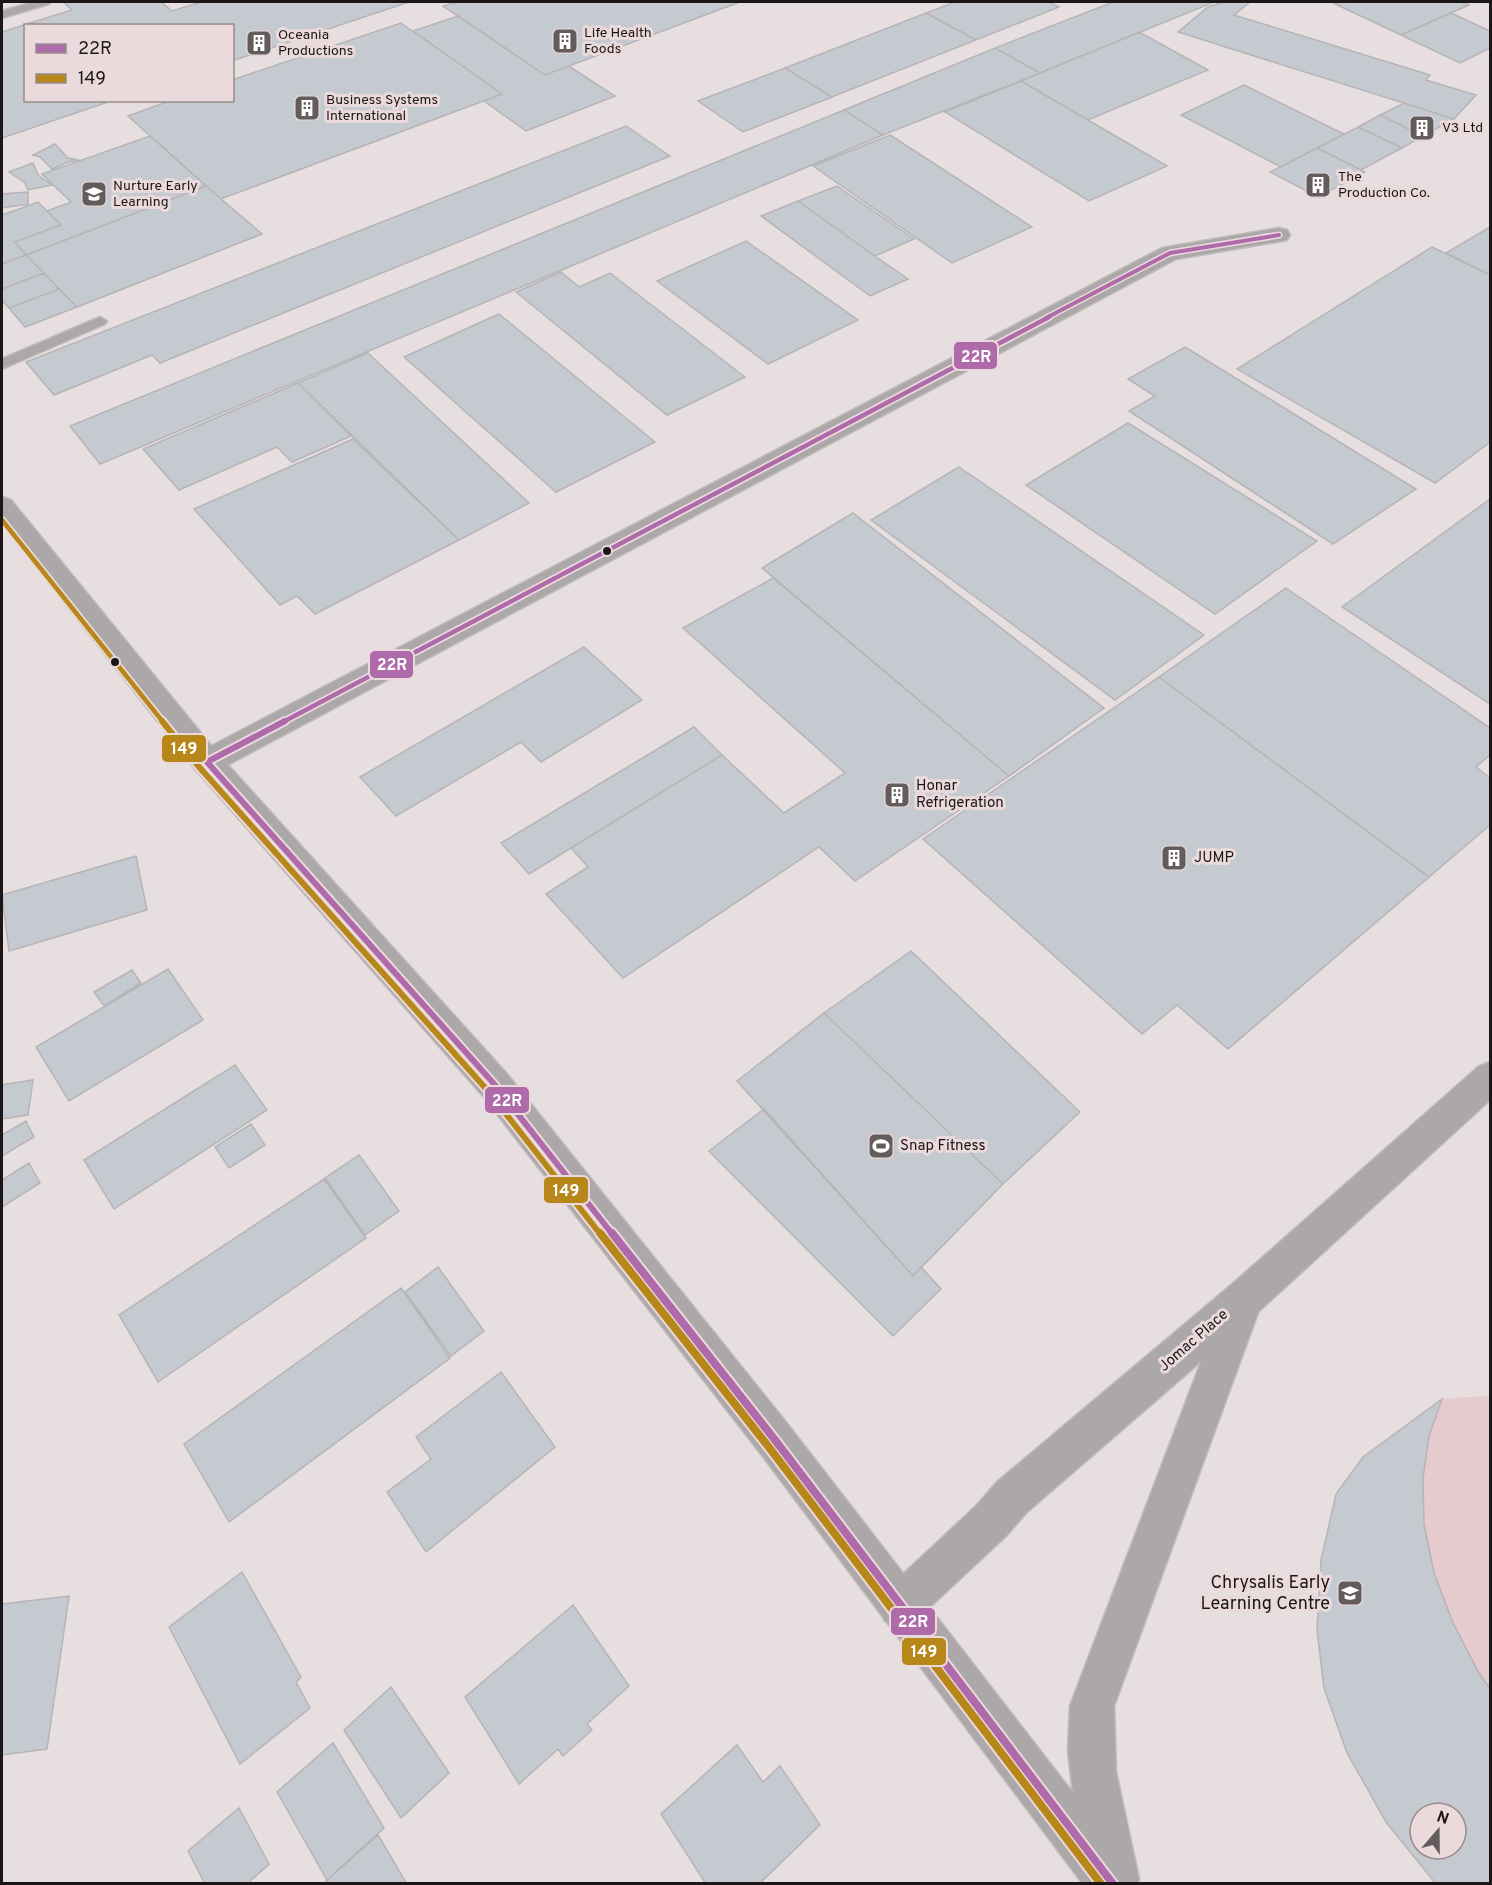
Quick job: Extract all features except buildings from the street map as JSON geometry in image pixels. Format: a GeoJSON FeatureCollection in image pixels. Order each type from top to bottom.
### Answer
{"type":"FeatureCollection","features":[{"type":"Feature","properties":{"kind":"main road"},"geometry":{"type":"LineString","coordinates":[[2,506],[207,762],[495,1085],[775,1440],[1114,1884]]}},
{"type":"Feature","properties":{"kind":"main road"},"geometry":{"type":"LineString","coordinates":[[1114,1884],[1092,1783],[1089,1736],[1092,1706],[1244,1299]]}},
{"type":"Feature","properties":{"kind":"street"},"geometry":{"type":"LineString","coordinates":[[207,762],[1170,253],[1279,235]]}},
{"type":"Feature","properties":{"kind":"street","name":"Jomac Place"},"geometry":{"type":"LineString","coordinates":[[900,1606],[990,1521],[1012,1497],[1244,1299],[1491,1078]]}},
{"type":"Feature","properties":{"kind":"lane"},"geometry":{"type":"LineString","coordinates":[[2,15],[45,2]]}},
{"type":"Feature","properties":{"kind":"lane"},"geometry":{"type":"LineString","coordinates":[[2,364],[100,321]]}},
{"type":"Feature","properties":{"kind":"shaded area"},"geometry":{"type":"Polygon","coordinates":[[[1490,1396],[1490,1689],[1461,1641],[1440,1589],[1426,1535],[1423,1479],[1429,1438],[1442,1399],[1490,1396]]]}},
{"type":"Feature","properties":{"kind":"transit line","name":"22R"},"geometry":{"type":"LineString","coordinates":[[1113,1884],[775,1440],[495,1085],[207,762],[1170,253],[1279,235]]}},
{"type":"Feature","properties":{"kind":"transit line","name":"149"},"geometry":{"type":"LineString","coordinates":[[2,520],[200,768],[488,1091],[768,1446],[1101,1884]]}},
{"type":"Feature","properties":{"kind":"place","name":"Life Health Foods"},"geometry":{"type":"Point","coordinates":[565,41]}},
{"type":"Feature","properties":{"kind":"place","name":"Oceania Productions"},"geometry":{"type":"Point","coordinates":[259,43]}},
{"type":"Feature","properties":{"kind":"place","name":"Business Systems International"},"geometry":{"type":"Point","coordinates":[307,108]}},
{"type":"Feature","properties":{"kind":"place","name":"V3 Ltd"},"geometry":{"type":"Point","coordinates":[1422,128]}},
{"type":"Feature","properties":{"kind":"place","name":"The Production Co."},"geometry":{"type":"Point","coordinates":[1318,185]}},
{"type":"Feature","properties":{"kind":"place","name":"Nurture Early Learning"},"geometry":{"type":"Point","coordinates":[94,194]}},
{"type":"Feature","properties":{"kind":"place","name":"Honar Refrigeration"},"geometry":{"type":"Point","coordinates":[897,795]}},
{"type":"Feature","properties":{"kind":"place","name":"JUMP"},"geometry":{"type":"Point","coordinates":[1174,858]}},
{"type":"Feature","properties":{"kind":"place","name":"Snap Fitness"},"geometry":{"type":"Point","coordinates":[881,1146]}},
{"type":"Feature","properties":{"kind":"place","name":"Chrysalis Early Learning Centre"},"geometry":{"type":"Point","coordinates":[1350,1593]}}]}
